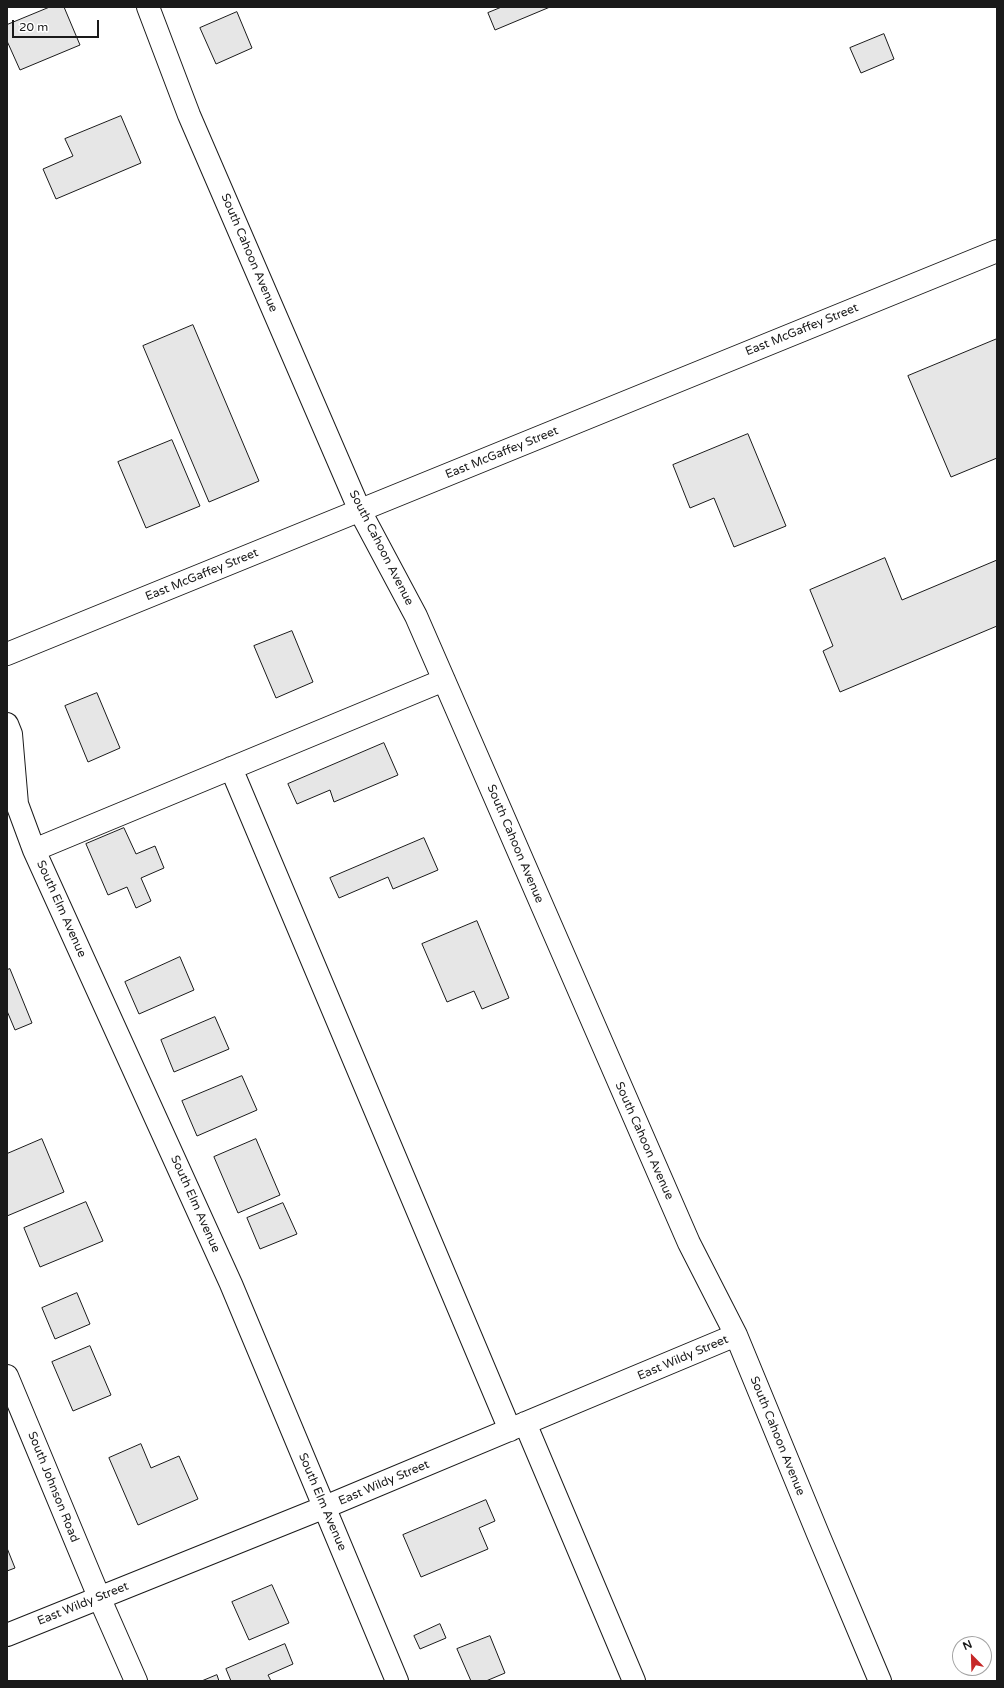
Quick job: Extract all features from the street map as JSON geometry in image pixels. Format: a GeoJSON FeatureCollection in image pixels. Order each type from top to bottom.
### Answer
{"type":"FeatureCollection","features":[{"type":"Feature","properties":{"kind":"street","name":"South Cahoon Avenue"},"geometry":{"type":"LineString","coordinates":[[148,7],[189,115],[360,511],[416,616],[689,1243],[736,1335],[880,1681]]}},
{"type":"Feature","properties":{"kind":"street","name":"East McGaffey Street"},"geometry":{"type":"LineString","coordinates":[[7,654],[997,251]]}},
{"type":"Feature","properties":{"kind":"street"},"geometry":{"type":"LineString","coordinates":[[34,850],[444,680]]}},
{"type":"Feature","properties":{"kind":"street","name":"South Elm Avenue"},"geometry":{"type":"LineString","coordinates":[[7,724],[11,734],[16,804],[34,850],[231,1284],[397,1681]]}},
{"type":"Feature","properties":{"kind":"street"},"geometry":{"type":"LineString","coordinates":[[231,768],[518,1426],[634,1681]]}},
{"type":"Feature","properties":{"kind":"street","name":"East Wildy Street"},"geometry":{"type":"LineString","coordinates":[[7,1634],[325,1507],[736,1335]]}},
{"type":"Feature","properties":{"kind":"street","name":"South Johnson Road"},"geometry":{"type":"LineString","coordinates":[[7,1376],[99,1597],[136,1681]]}},
{"type":"Feature","properties":{"kind":"building"},"geometry":{"type":"Polygon","coordinates":[[[50,7],[64,7],[80,45],[20,70],[7,41],[7,25],[50,7]]]}},
{"type":"Feature","properties":{"kind":"building"},"geometry":{"type":"Polygon","coordinates":[[[502,7],[550,7],[495,30],[488,13],[502,7]]]}},
{"type":"Feature","properties":{"kind":"building"},"geometry":{"type":"Polygon","coordinates":[[[237,12],[252,48],[216,64],[200,28],[237,12]]]}},
{"type":"Feature","properties":{"kind":"building"},"geometry":{"type":"Polygon","coordinates":[[[884,34],[894,59],[861,73],[850,48],[884,34]]]}},
{"type":"Feature","properties":{"kind":"building"},"geometry":{"type":"Polygon","coordinates":[[[121,116],[141,163],[56,199],[43,169],[73,156],[65,139],[121,116]]]}},
{"type":"Feature","properties":{"kind":"building"},"geometry":{"type":"Polygon","coordinates":[[[193,325],[259,481],[209,502],[143,346],[193,325]]]}},
{"type":"Feature","properties":{"kind":"building"},"geometry":{"type":"Polygon","coordinates":[[[997,339],[997,458],[951,477],[908,376],[997,339]]]}},
{"type":"Feature","properties":{"kind":"building"},"geometry":{"type":"Polygon","coordinates":[[[748,434],[786,526],[734,547],[714,498],[690,508],[673,465],[748,434]]]}},
{"type":"Feature","properties":{"kind":"building"},"geometry":{"type":"Polygon","coordinates":[[[172,440],[200,506],[146,528],[118,462],[172,440]]]}},
{"type":"Feature","properties":{"kind":"building"},"geometry":{"type":"Polygon","coordinates":[[[885,558],[902,600],[997,560],[997,626],[840,692],[823,651],[833,646],[810,590],[885,558]]]}},
{"type":"Feature","properties":{"kind":"building"},"geometry":{"type":"Polygon","coordinates":[[[292,631],[313,682],[276,698],[254,646],[292,631]]]}},
{"type":"Feature","properties":{"kind":"building"},"geometry":{"type":"Polygon","coordinates":[[[97,693],[120,748],[88,762],[65,706],[97,693]]]}},
{"type":"Feature","properties":{"kind":"building"},"geometry":{"type":"Polygon","coordinates":[[[384,743],[398,775],[334,802],[330,790],[297,804],[288,784],[384,743]]]}},
{"type":"Feature","properties":{"kind":"building"},"geometry":{"type":"Polygon","coordinates":[[[124,828],[136,854],[155,846],[164,868],[141,878],[151,901],[136,908],[127,887],[108,895],[86,844],[124,828]]]}},
{"type":"Feature","properties":{"kind":"building"},"geometry":{"type":"Polygon","coordinates":[[[424,838],[438,870],[393,889],[388,877],[339,898],[330,878],[424,838]]]}},
{"type":"Feature","properties":{"kind":"building"},"geometry":{"type":"Polygon","coordinates":[[[477,921],[509,998],[482,1009],[474,991],[447,1002],[422,944],[477,921]]]}},
{"type":"Feature","properties":{"kind":"building"},"geometry":{"type":"Polygon","coordinates":[[[180,957],[194,990],[139,1014],[125,982],[180,957]]]}},
{"type":"Feature","properties":{"kind":"building"},"geometry":{"type":"Polygon","coordinates":[[[10,969],[32,1023],[15,1030],[7,1011],[7,970],[10,969]]]}},
{"type":"Feature","properties":{"kind":"building"},"geometry":{"type":"Polygon","coordinates":[[[215,1017],[229,1049],[174,1072],[161,1040],[215,1017]]]}},
{"type":"Feature","properties":{"kind":"building"},"geometry":{"type":"Polygon","coordinates":[[[242,1076],[257,1110],[197,1136],[182,1101],[242,1076]]]}},
{"type":"Feature","properties":{"kind":"building"},"geometry":{"type":"Polygon","coordinates":[[[42,1139],[64,1192],[7,1216],[7,1154],[42,1139]]]}},
{"type":"Feature","properties":{"kind":"building"},"geometry":{"type":"Polygon","coordinates":[[[256,1139],[280,1195],[238,1213],[214,1157],[256,1139]]]}},
{"type":"Feature","properties":{"kind":"building"},"geometry":{"type":"Polygon","coordinates":[[[86,1202],[103,1241],[40,1267],[24,1228],[86,1202]]]}},
{"type":"Feature","properties":{"kind":"building"},"geometry":{"type":"Polygon","coordinates":[[[283,1203],[297,1234],[260,1249],[247,1218],[283,1203]]]}},
{"type":"Feature","properties":{"kind":"building"},"geometry":{"type":"Polygon","coordinates":[[[77,1293],[90,1324],[55,1339],[42,1308],[77,1293]]]}},
{"type":"Feature","properties":{"kind":"building"},"geometry":{"type":"Polygon","coordinates":[[[90,1346],[111,1395],[73,1411],[52,1362],[90,1346]]]}},
{"type":"Feature","properties":{"kind":"building"},"geometry":{"type":"Polygon","coordinates":[[[141,1444],[151,1468],[179,1456],[198,1499],[138,1525],[109,1458],[141,1444]]]}},
{"type":"Feature","properties":{"kind":"building"},"geometry":{"type":"Polygon","coordinates":[[[486,1500],[495,1521],[479,1528],[488,1549],[421,1577],[403,1535],[486,1500]]]}},
{"type":"Feature","properties":{"kind":"building"},"geometry":{"type":"Polygon","coordinates":[[[7,1548],[15,1568],[7,1571],[7,1548]]]}},
{"type":"Feature","properties":{"kind":"building"},"geometry":{"type":"Polygon","coordinates":[[[272,1585],[289,1623],[249,1640],[232,1602],[272,1585]]]}},
{"type":"Feature","properties":{"kind":"building"},"geometry":{"type":"Polygon","coordinates":[[[440,1624],[446,1638],[420,1649],[414,1636],[440,1624]]]}},
{"type":"Feature","properties":{"kind":"building"},"geometry":{"type":"Polygon","coordinates":[[[490,1636],[505,1673],[486,1681],[471,1681],[457,1649],[490,1636]]]}},
{"type":"Feature","properties":{"kind":"building"},"geometry":{"type":"Polygon","coordinates":[[[285,1644],[293,1664],[268,1675],[271,1681],[231,1681],[226,1669],[285,1644]]]}},
{"type":"Feature","properties":{"kind":"building"},"geometry":{"type":"Polygon","coordinates":[[[217,1675],[219,1681],[202,1681],[217,1675]]]}}]}
